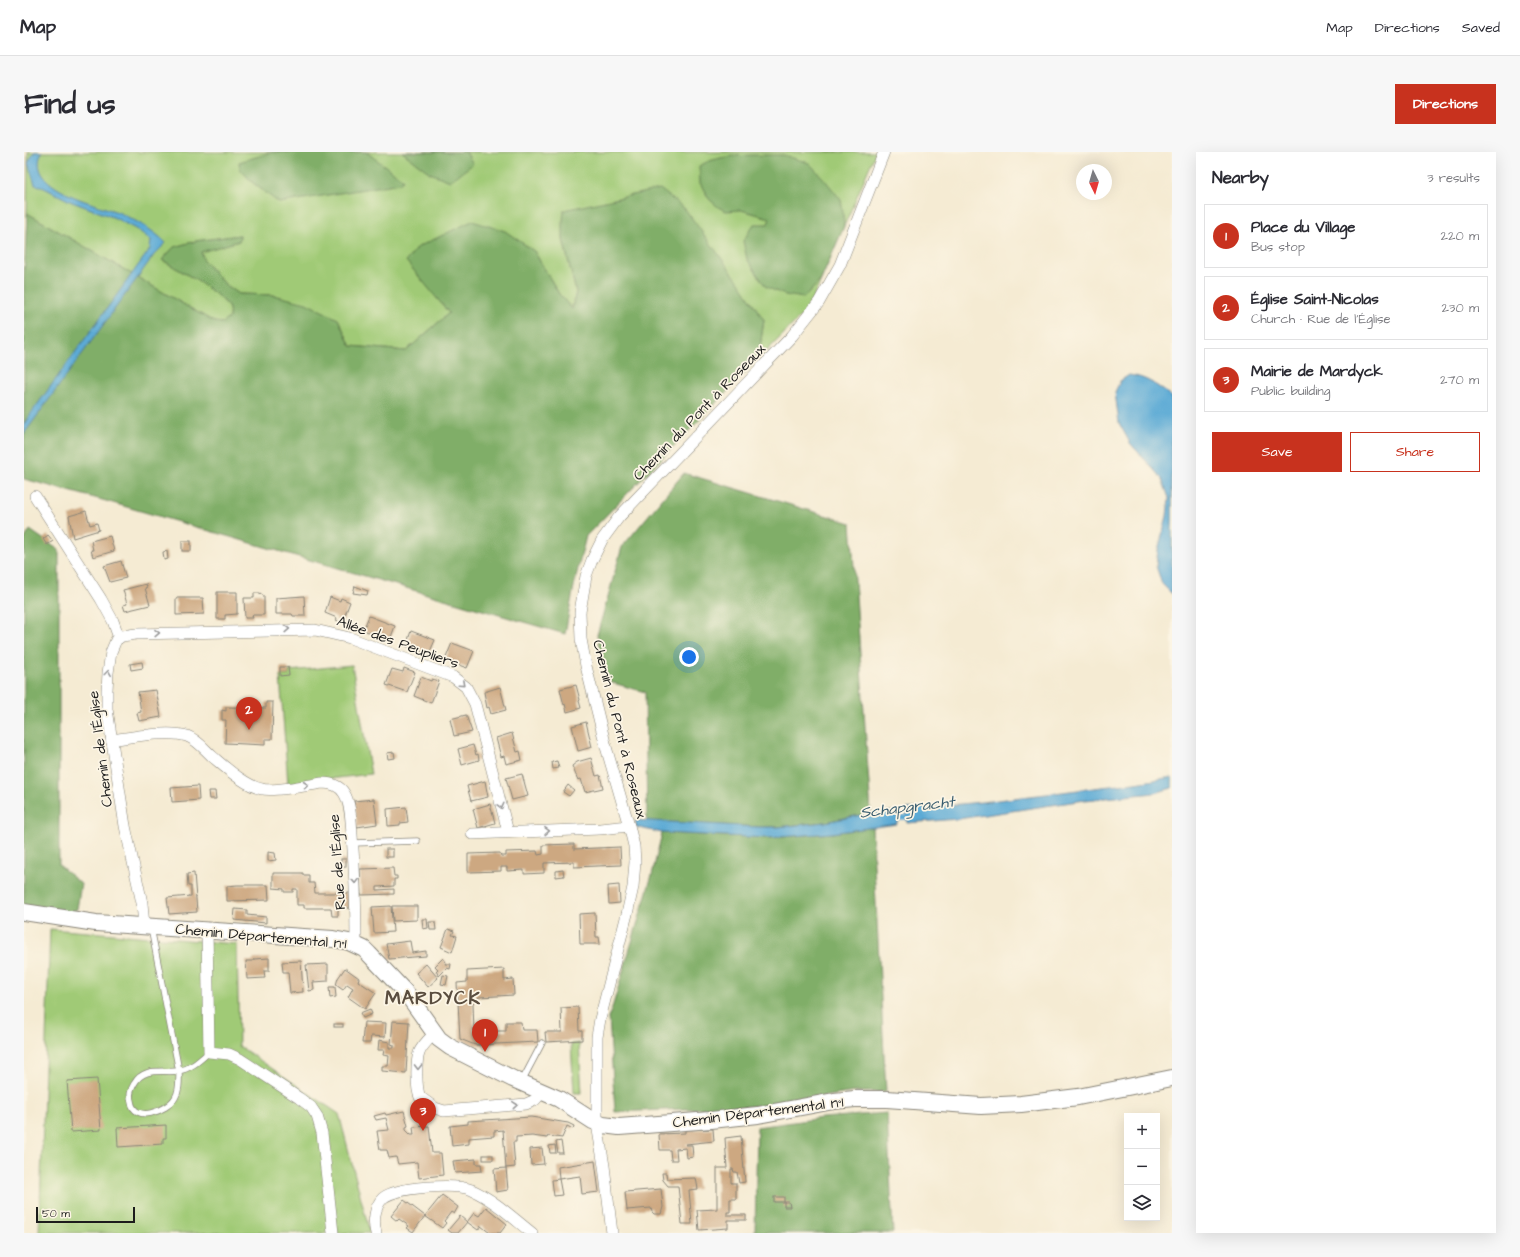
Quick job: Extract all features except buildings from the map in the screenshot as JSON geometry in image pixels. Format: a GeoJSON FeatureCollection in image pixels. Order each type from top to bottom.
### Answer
{"type":"FeatureCollection","features":[{"type":"Feature","properties":{"kind":"street","name":"Chemin du Pont à Roseaux"},"geometry":{"type":"LineString","coordinates":[[612,1233],[604,1166],[597,1124],[598,1024],[627,914],[634,879],[634,846],[630,826],[606,747],[582,647],[580,621],[581,604],[586,576],[602,540],[626,510],[787,341],[814,310],[824,295],[844,256],[884,152]]}},
{"type":"Feature","properties":{"kind":"street"},"geometry":{"type":"LineString","coordinates":[[35,496],[101,599],[112,621],[118,638]]}},
{"type":"Feature","properties":{"kind":"street","name":"Allée des Peupliers"},"geometry":{"type":"LineString","coordinates":[[118,638],[136,634],[315,630],[350,638],[448,674],[466,687],[475,704],[508,832]]}},
{"type":"Feature","properties":{"kind":"street","name":"Chemin de l'Église"},"geometry":{"type":"LineString","coordinates":[[118,638],[114,643],[111,652],[107,686],[107,704],[127,835],[147,926]]}},
{"type":"Feature","properties":{"kind":"street","name":"Rue de l'Église"},"geometry":{"type":"LineString","coordinates":[[112,740],[171,734],[189,736],[199,743],[213,757],[248,783],[262,789],[268,790],[322,783],[329,783],[338,787],[347,800],[353,843],[356,945]]}},
{"type":"Feature","properties":{"kind":"street"},"geometry":{"type":"LineString","coordinates":[[472,834],[600,829],[630,826]]}},
{"type":"Feature","properties":{"kind":"street","name":"Chemin Départemental n°1"},"geometry":{"type":"LineString","coordinates":[[24,912],[96,923],[207,930],[349,942],[369,954],[404,990],[435,1033],[450,1047],[520,1083],[543,1091],[565,1103],[597,1124],[619,1127],[711,1120],[855,1099],[887,1099],[981,1106],[1021,1104],[1078,1097],[1172,1078]]}},
{"type":"Feature","properties":{"kind":"street"},"geometry":{"type":"LineString","coordinates":[[207,930],[209,1052],[229,1054],[240,1059],[311,1107],[317,1116],[322,1133],[333,1233]]}},
{"type":"Feature","properties":{"kind":"street"},"geometry":{"type":"LineString","coordinates":[[435,1033],[419,1054],[417,1086],[420,1097],[435,1108],[444,1111],[526,1104],[535,1100],[543,1091]]}},
{"type":"Feature","properties":{"kind":"street"},"geometry":{"type":"LineString","coordinates":[[376,1233],[374,1221],[376,1210],[381,1199],[385,1196],[404,1191],[451,1186],[471,1190],[484,1196],[532,1233]]}},
{"type":"Feature","properties":{"kind":"lane"},"geometry":{"type":"LineString","coordinates":[[353,843],[417,842]]}},
{"type":"Feature","properties":{"kind":"lane"},"geometry":{"type":"LineString","coordinates":[[147,926],[179,1071],[179,1084],[177,1094],[174,1098],[166,1107],[154,1113],[138,1111],[131,1105],[130,1093],[135,1081],[144,1073],[155,1071],[179,1071],[195,1064],[209,1052]]}},
{"type":"Feature","properties":{"kind":"lane"},"geometry":{"type":"LineString","coordinates":[[520,1083],[542,1043]]}},
{"type":"Feature","properties":{"kind":"green space"},"geometry":{"type":"Polygon","coordinates":[[[28,152],[876,152],[809,308],[758,360],[764,320],[563,239],[576,292],[572,309],[559,294],[534,251],[407,261],[449,313],[406,351],[351,346],[338,319],[273,295],[239,294],[225,284],[204,261],[201,251],[239,241],[240,235],[196,241],[174,247],[162,260],[210,289],[226,303],[229,309],[229,318],[222,323],[214,322],[27,213],[28,152]]]}},
{"type":"Feature","properties":{"kind":"green space"},"geometry":{"type":"Polygon","coordinates":[[[273,152],[366,152],[403,179],[401,183],[279,203],[253,183],[240,169],[239,162],[273,152]]]}},
{"type":"Feature","properties":{"kind":"green space"},"geometry":{"type":"Polygon","coordinates":[[[402,152],[466,152],[473,164],[450,181],[430,173],[402,152]]]}},
{"type":"Feature","properties":{"kind":"green space"},"geometry":{"type":"Polygon","coordinates":[[[783,155],[809,163],[841,200],[843,213],[844,226],[821,280],[804,298],[785,295],[766,287],[747,259],[743,241],[754,224],[768,224],[770,218],[741,210],[726,211],[718,207],[709,199],[700,183],[699,166],[708,162],[729,157],[783,155]]]}},
{"type":"Feature","properties":{"kind":"green space"},"geometry":{"type":"Polygon","coordinates":[[[660,189],[685,209],[739,282],[764,320],[758,360],[586,536],[575,581],[565,634],[106,501],[24,479],[24,281],[27,213],[214,322],[222,323],[229,318],[229,310],[226,303],[210,289],[162,260],[174,247],[196,241],[240,235],[239,241],[201,252],[204,261],[225,284],[239,294],[273,295],[306,303],[338,319],[351,346],[406,351],[449,313],[406,261],[418,247],[472,221],[505,231],[534,251],[559,294],[572,309],[576,292],[563,239],[564,210],[660,189]]]}},
{"type":"Feature","properties":{"kind":"green space"},"geometry":{"type":"Polygon","coordinates":[[[684,473],[851,523],[871,813],[825,822],[778,827],[647,821],[645,692],[606,681],[597,635],[622,547],[684,473]]]}},
{"type":"Feature","properties":{"kind":"green space"},"geometry":{"type":"Polygon","coordinates":[[[30,530],[59,550],[59,865],[81,884],[77,909],[66,918],[24,912],[24,540],[30,530]]]}},
{"type":"Feature","properties":{"kind":"green space"},"geometry":{"type":"Polygon","coordinates":[[[352,665],[371,774],[288,784],[280,676],[289,675],[289,671],[352,665]]]}},
{"type":"Feature","properties":{"kind":"green space"},"geometry":{"type":"Polygon","coordinates":[[[872,827],[886,1092],[856,1092],[756,1106],[615,1112],[609,1018],[652,875],[662,833],[768,838],[832,833],[872,827]]]}},
{"type":"Feature","properties":{"kind":"green space"},"geometry":{"type":"Polygon","coordinates":[[[50,929],[237,944],[239,1046],[339,1114],[370,1233],[39,1233],[50,929]]]}},
{"type":"Feature","properties":{"kind":"green space"},"geometry":{"type":"Polygon","coordinates":[[[579,1043],[582,1093],[574,1093],[571,1044],[579,1043]]]}},
{"type":"Feature","properties":{"kind":"green space"},"geometry":{"type":"Polygon","coordinates":[[[887,1113],[893,1233],[755,1233],[757,1127],[822,1118],[887,1113]]]}},
{"type":"Feature","properties":{"kind":"water"},"geometry":{"type":"Polygon","coordinates":[[[34,152],[42,152],[39,165],[44,176],[53,185],[81,200],[126,216],[150,230],[166,243],[154,255],[24,434],[24,424],[29,416],[150,249],[151,240],[139,231],[115,218],[72,202],[35,185],[28,163],[34,152]]]}},
{"type":"Feature","properties":{"kind":"water"},"geometry":{"type":"Polygon","coordinates":[[[1129,375],[1147,380],[1172,397],[1172,594],[1162,584],[1156,566],[1158,550],[1167,516],[1169,498],[1162,479],[1130,443],[1119,423],[1115,392],[1120,381],[1129,375]]]}},
{"type":"Feature","properties":{"kind":"water"},"geometry":{"type":"Polygon","coordinates":[[[1172,777],[1172,788],[1155,793],[1085,800],[958,819],[907,823],[907,809],[982,802],[1172,777]]]}},
{"type":"Feature","properties":{"kind":"water"},"geometry":{"type":"Polygon","coordinates":[[[897,811],[897,824],[832,833],[768,838],[662,833],[635,827],[636,820],[778,827],[825,822],[871,813],[897,811]]]}},
{"type":"Feature","properties":{"kind":"waterway","name":"Schapgracht"},"geometry":{"type":"LineString","coordinates":[[892,819],[911,817]]}},
{"type":"Feature","properties":{"kind":"place","name":"Église Saint-Nicolas"},"geometry":{"type":"Point","coordinates":[249,730]}},
{"type":"Feature","properties":{"kind":"place","name":"Place du Village"},"geometry":{"type":"Point","coordinates":[485,1052]}},
{"type":"Feature","properties":{"kind":"place","name":"Mairie de Mardyck"},"geometry":{"type":"Point","coordinates":[423,1131]}},
{"type":"Feature","properties":{"kind":"district","name":"MARDYCK"},"geometry":{"type":"Point","coordinates":[433,997]}}]}
